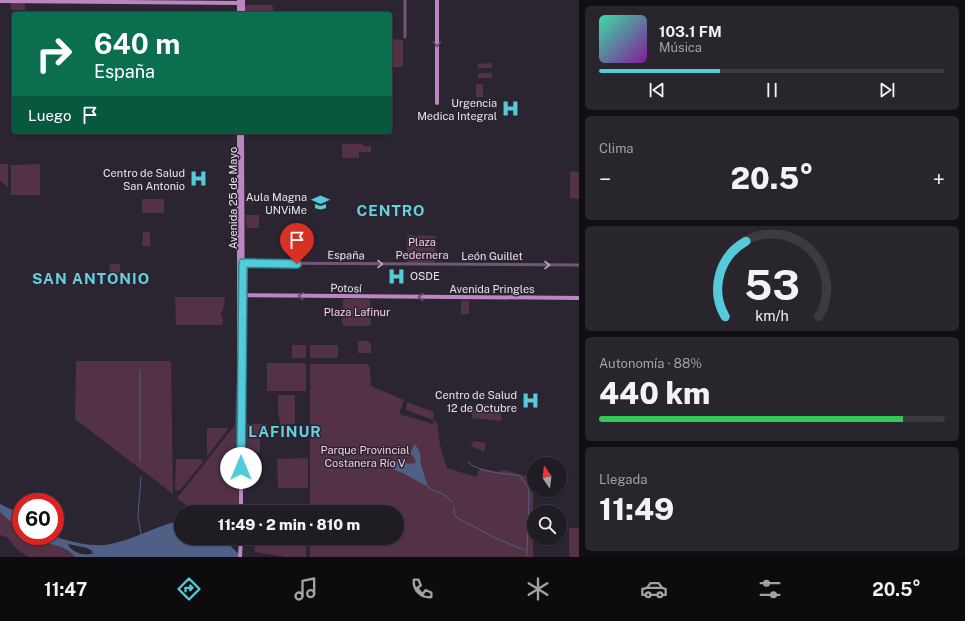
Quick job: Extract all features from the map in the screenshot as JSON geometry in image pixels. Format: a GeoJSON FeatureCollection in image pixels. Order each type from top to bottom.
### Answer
{"type":"FeatureCollection","features":[{"type":"Feature","properties":{"kind":"main road"},"geometry":{"type":"LineString","coordinates":[[437,0],[437,103]]}},
{"type":"Feature","properties":{"kind":"main road"},"geometry":{"type":"LineString","coordinates":[[0,1],[241,2]]}},
{"type":"Feature","properties":{"kind":"main road"},"geometry":{"type":"LineString","coordinates":[[239,12],[241,2]]}},
{"type":"Feature","properties":{"kind":"main road"},"geometry":{"type":"LineString","coordinates":[[241,2],[243,12]]}},
{"type":"Feature","properties":{"kind":"main road","name":"Avenida 25 de Mayo"},"geometry":{"type":"LineString","coordinates":[[239,134],[241,231]]}},
{"type":"Feature","properties":{"kind":"main road","name":"Avenida 25 de Mayo"},"geometry":{"type":"LineString","coordinates":[[241,505],[241,360],[243,353],[241,295],[242,134]]}},
{"type":"Feature","properties":{"kind":"main road","name":"Potosí"},"geometry":{"type":"LineString","coordinates":[[241,295],[405,297]]}},
{"type":"Feature","properties":{"kind":"main road","name":"Avenida Pringles"},"geometry":{"type":"LineString","coordinates":[[405,297],[579,298]]}},
{"type":"Feature","properties":{"kind":"main road"},"geometry":{"type":"LineString","coordinates":[[240,545],[240,557]]}},
{"type":"Feature","properties":{"kind":"street"},"geometry":{"type":"LineString","coordinates":[[405,0],[405,37]]}},
{"type":"Feature","properties":{"kind":"street","name":"España"},"geometry":{"type":"LineString","coordinates":[[241,263],[405,264]]}},
{"type":"Feature","properties":{"kind":"street","name":"León Guillet"},"geometry":{"type":"LineString","coordinates":[[405,264],[579,265]]}},
{"type":"Feature","properties":{"kind":"green space"},"geometry":{"type":"Polygon","coordinates":[[[11,3],[25,3],[25,10],[11,10],[11,3]]]}},
{"type":"Feature","properties":{"kind":"green space"},"geometry":{"type":"Polygon","coordinates":[[[272,5],[274,12],[244,12],[244,6],[272,5]]]}},
{"type":"Feature","properties":{"kind":"green space"},"geometry":{"type":"Polygon","coordinates":[[[392,39],[403,40],[402,67],[392,67],[392,39]]]}},
{"type":"Feature","properties":{"kind":"green space"},"geometry":{"type":"Polygon","coordinates":[[[492,63],[492,68],[478,68],[478,64],[492,63]]]}},
{"type":"Feature","properties":{"kind":"green space"},"geometry":{"type":"Polygon","coordinates":[[[478,73],[492,73],[492,78],[478,78],[478,73]]]}},
{"type":"Feature","properties":{"kind":"green space"},"geometry":{"type":"Polygon","coordinates":[[[476,84],[483,84],[483,97],[476,97],[476,84]]]}},
{"type":"Feature","properties":{"kind":"green space"},"geometry":{"type":"Polygon","coordinates":[[[342,144],[363,144],[363,146],[371,146],[371,152],[359,152],[359,158],[342,158],[342,144]]]}},
{"type":"Feature","properties":{"kind":"green space"},"geometry":{"type":"Polygon","coordinates":[[[0,164],[8,164],[8,187],[0,181],[0,164]]]}},
{"type":"Feature","properties":{"kind":"green space"},"geometry":{"type":"Polygon","coordinates":[[[40,164],[40,195],[11,195],[11,165],[40,164]]]}},
{"type":"Feature","properties":{"kind":"green space"},"geometry":{"type":"Polygon","coordinates":[[[571,171],[579,172],[579,199],[570,198],[571,171]]]}},
{"type":"Feature","properties":{"kind":"green space"},"geometry":{"type":"Polygon","coordinates":[[[142,199],[164,199],[164,213],[142,213],[142,199]]]}},
{"type":"Feature","properties":{"kind":"green space"},"geometry":{"type":"Polygon","coordinates":[[[245,215],[259,215],[259,228],[247,228],[245,215]]]}},
{"type":"Feature","properties":{"kind":"green space"},"geometry":{"type":"Polygon","coordinates":[[[143,232],[150,232],[150,246],[142,246],[143,232]]]}},
{"type":"Feature","properties":{"kind":"green space","name":"Plaza Pedernera"},"geometry":{"type":"Polygon","coordinates":[[[407,236],[436,236],[435,262],[409,263],[407,261],[407,236]]]}},
{"type":"Feature","properties":{"kind":"green space"},"geometry":{"type":"Polygon","coordinates":[[[111,264],[120,264],[120,275],[109,274],[111,264]]]}},
{"type":"Feature","properties":{"kind":"green space"},"geometry":{"type":"Polygon","coordinates":[[[175,297],[225,297],[223,311],[221,312],[221,316],[223,315],[222,325],[176,325],[175,297]]]}},
{"type":"Feature","properties":{"kind":"green space","name":"Plaza Lafinur"},"geometry":{"type":"Polygon","coordinates":[[[344,299],[369,299],[371,324],[369,326],[344,326],[342,324],[344,299]]]}},
{"type":"Feature","properties":{"kind":"green space"},"geometry":{"type":"Polygon","coordinates":[[[461,300],[469,301],[469,314],[461,314],[461,300]]]}},
{"type":"Feature","properties":{"kind":"green space"},"geometry":{"type":"Polygon","coordinates":[[[358,341],[369,341],[369,343],[371,343],[371,353],[358,353],[358,341]]]}},
{"type":"Feature","properties":{"kind":"green space"},"geometry":{"type":"Polygon","coordinates":[[[292,345],[306,345],[306,357],[292,358],[292,345]]]}},
{"type":"Feature","properties":{"kind":"green space"},"geometry":{"type":"Polygon","coordinates":[[[310,345],[338,345],[338,357],[311,358],[310,345]]]}},
{"type":"Feature","properties":{"kind":"green space"},"geometry":{"type":"Polygon","coordinates":[[[169,361],[171,363],[173,494],[75,419],[76,362],[169,361]]]}},
{"type":"Feature","properties":{"kind":"green space"},"geometry":{"type":"Polygon","coordinates":[[[267,363],[304,363],[306,365],[306,391],[267,391],[267,363]]]}},
{"type":"Feature","properties":{"kind":"green space","name":"Parque Provincial Costanera Río V"},"geometry":{"type":"Polygon","coordinates":[[[310,364],[367,364],[370,367],[371,386],[404,400],[399,414],[433,424],[434,420],[437,422],[440,446],[447,468],[476,477],[480,468],[498,472],[504,470],[527,476],[527,497],[533,497],[533,505],[527,505],[527,545],[533,545],[533,557],[310,557],[310,545],[404,545],[404,505],[310,505],[310,364]]]}},
{"type":"Feature","properties":{"kind":"green space"},"geometry":{"type":"Polygon","coordinates":[[[238,376],[239,505],[186,505],[177,498],[235,425],[238,376]]]}},
{"type":"Feature","properties":{"kind":"green space"},"geometry":{"type":"Polygon","coordinates":[[[278,395],[295,395],[295,424],[280,425],[278,395]]]}},
{"type":"Feature","properties":{"kind":"green space"},"geometry":{"type":"Polygon","coordinates":[[[407,402],[434,412],[433,420],[406,410],[407,402]]]}},
{"type":"Feature","properties":{"kind":"green space"},"geometry":{"type":"Polygon","coordinates":[[[480,404],[491,404],[491,413],[501,413],[501,420],[472,418],[472,410],[479,410],[480,404]]]}},
{"type":"Feature","properties":{"kind":"green space"},"geometry":{"type":"Polygon","coordinates":[[[247,424],[267,424],[267,436],[260,436],[260,452],[256,452],[256,456],[247,456],[247,424]]]}},
{"type":"Feature","properties":{"kind":"green space"},"geometry":{"type":"Polygon","coordinates":[[[207,428],[229,428],[207,456],[207,428]]]}},
{"type":"Feature","properties":{"kind":"green space"},"geometry":{"type":"Polygon","coordinates":[[[474,441],[486,443],[484,452],[471,446],[474,441]]]}},
{"type":"Feature","properties":{"kind":"green space"},"geometry":{"type":"Polygon","coordinates":[[[308,458],[308,488],[278,488],[277,459],[308,458]]]}},
{"type":"Feature","properties":{"kind":"green space"},"geometry":{"type":"Polygon","coordinates":[[[176,459],[201,459],[203,462],[181,489],[177,491],[175,489],[176,459]]]}},
{"type":"Feature","properties":{"kind":"green space"},"geometry":{"type":"Polygon","coordinates":[[[0,512],[12,520],[12,543],[7,538],[0,535],[0,512]]]}},
{"type":"Feature","properties":{"kind":"green space"},"geometry":{"type":"Polygon","coordinates":[[[569,528],[579,528],[579,557],[569,557],[569,528]]]}},
{"type":"Feature","properties":{"kind":"green space"},"geometry":{"type":"Polygon","coordinates":[[[14,545],[56,545],[71,553],[75,557],[29,557],[14,545]]]}},
{"type":"Feature","properties":{"kind":"green space"},"geometry":{"type":"Polygon","coordinates":[[[254,545],[306,545],[306,557],[286,557],[255,552],[254,545]]]}},
{"type":"Feature","properties":{"kind":"water"},"geometry":{"type":"Polygon","coordinates":[[[415,444],[420,453],[421,465],[428,487],[393,468],[397,461],[405,457],[407,464],[416,463],[414,457],[410,454],[415,444]]]}},
{"type":"Feature","properties":{"kind":"water"},"geometry":{"type":"Polygon","coordinates":[[[0,504],[12,510],[12,521],[10,521],[0,512],[0,504]]]}},
{"type":"Feature","properties":{"kind":"water"},"geometry":{"type":"Polygon","coordinates":[[[174,522],[174,545],[229,545],[242,557],[75,557],[65,549],[54,545],[64,545],[64,539],[95,545],[105,545],[125,540],[174,522]],[[68,544],[69,547],[79,553],[90,554],[93,553],[87,548],[68,544]]]}},
{"type":"Feature","properties":{"kind":"waterway"},"geometry":{"type":"LineString","coordinates":[[140,370],[140,461]]}},
{"type":"Feature","properties":{"kind":"waterway"},"geometry":{"type":"LineString","coordinates":[[468,462],[472,466],[492,472],[520,476],[528,487],[527,555]]}},
{"type":"Feature","properties":{"kind":"waterway"},"geometry":{"type":"LineString","coordinates":[[141,477],[138,516],[141,534]]}},
{"type":"Feature","properties":{"kind":"waterway"},"geometry":{"type":"LineString","coordinates":[[428,487],[447,496],[452,502]]}},
{"type":"Feature","properties":{"kind":"waterway"},"geometry":{"type":"LineString","coordinates":[[454,507],[454,514],[456,517],[495,538]]}},
{"type":"Feature","properties":{"kind":"waterway"},"geometry":{"type":"LineString","coordinates":[[496,538],[527,551]]}},
{"type":"Feature","properties":{"kind":"place","name":"Urgencia Medica Integral"},"geometry":{"type":"Point","coordinates":[510,109]}},
{"type":"Feature","properties":{"kind":"place","name":"Centro de Salud San Antonio"},"geometry":{"type":"Point","coordinates":[198,179]}},
{"type":"Feature","properties":{"kind":"place","name":"Aula Magna UNViMe"},"geometry":{"type":"Point","coordinates":[320,203]}},
{"type":"Feature","properties":{"kind":"place","name":"OSDE"},"geometry":{"type":"Point","coordinates":[397,276]}},
{"type":"Feature","properties":{"kind":"place","name":"Centro de Salud 12 de Octubre"},"geometry":{"type":"Point","coordinates":[530,401]}},
{"type":"Feature","properties":{"kind":"district","name":"CENTRO"},"geometry":{"type":"Point","coordinates":[391,210]}},
{"type":"Feature","properties":{"kind":"district","name":"SAN ANTONIO"},"geometry":{"type":"Point","coordinates":[91,278]}},
{"type":"Feature","properties":{"kind":"district","name":"LAFINUR"},"geometry":{"type":"Point","coordinates":[285,431]}},
{"type":"Feature","properties":{"kind":"route"},"geometry":{"type":"LineString","coordinates":[[241,468],[243,263],[297,264]]}}]}
